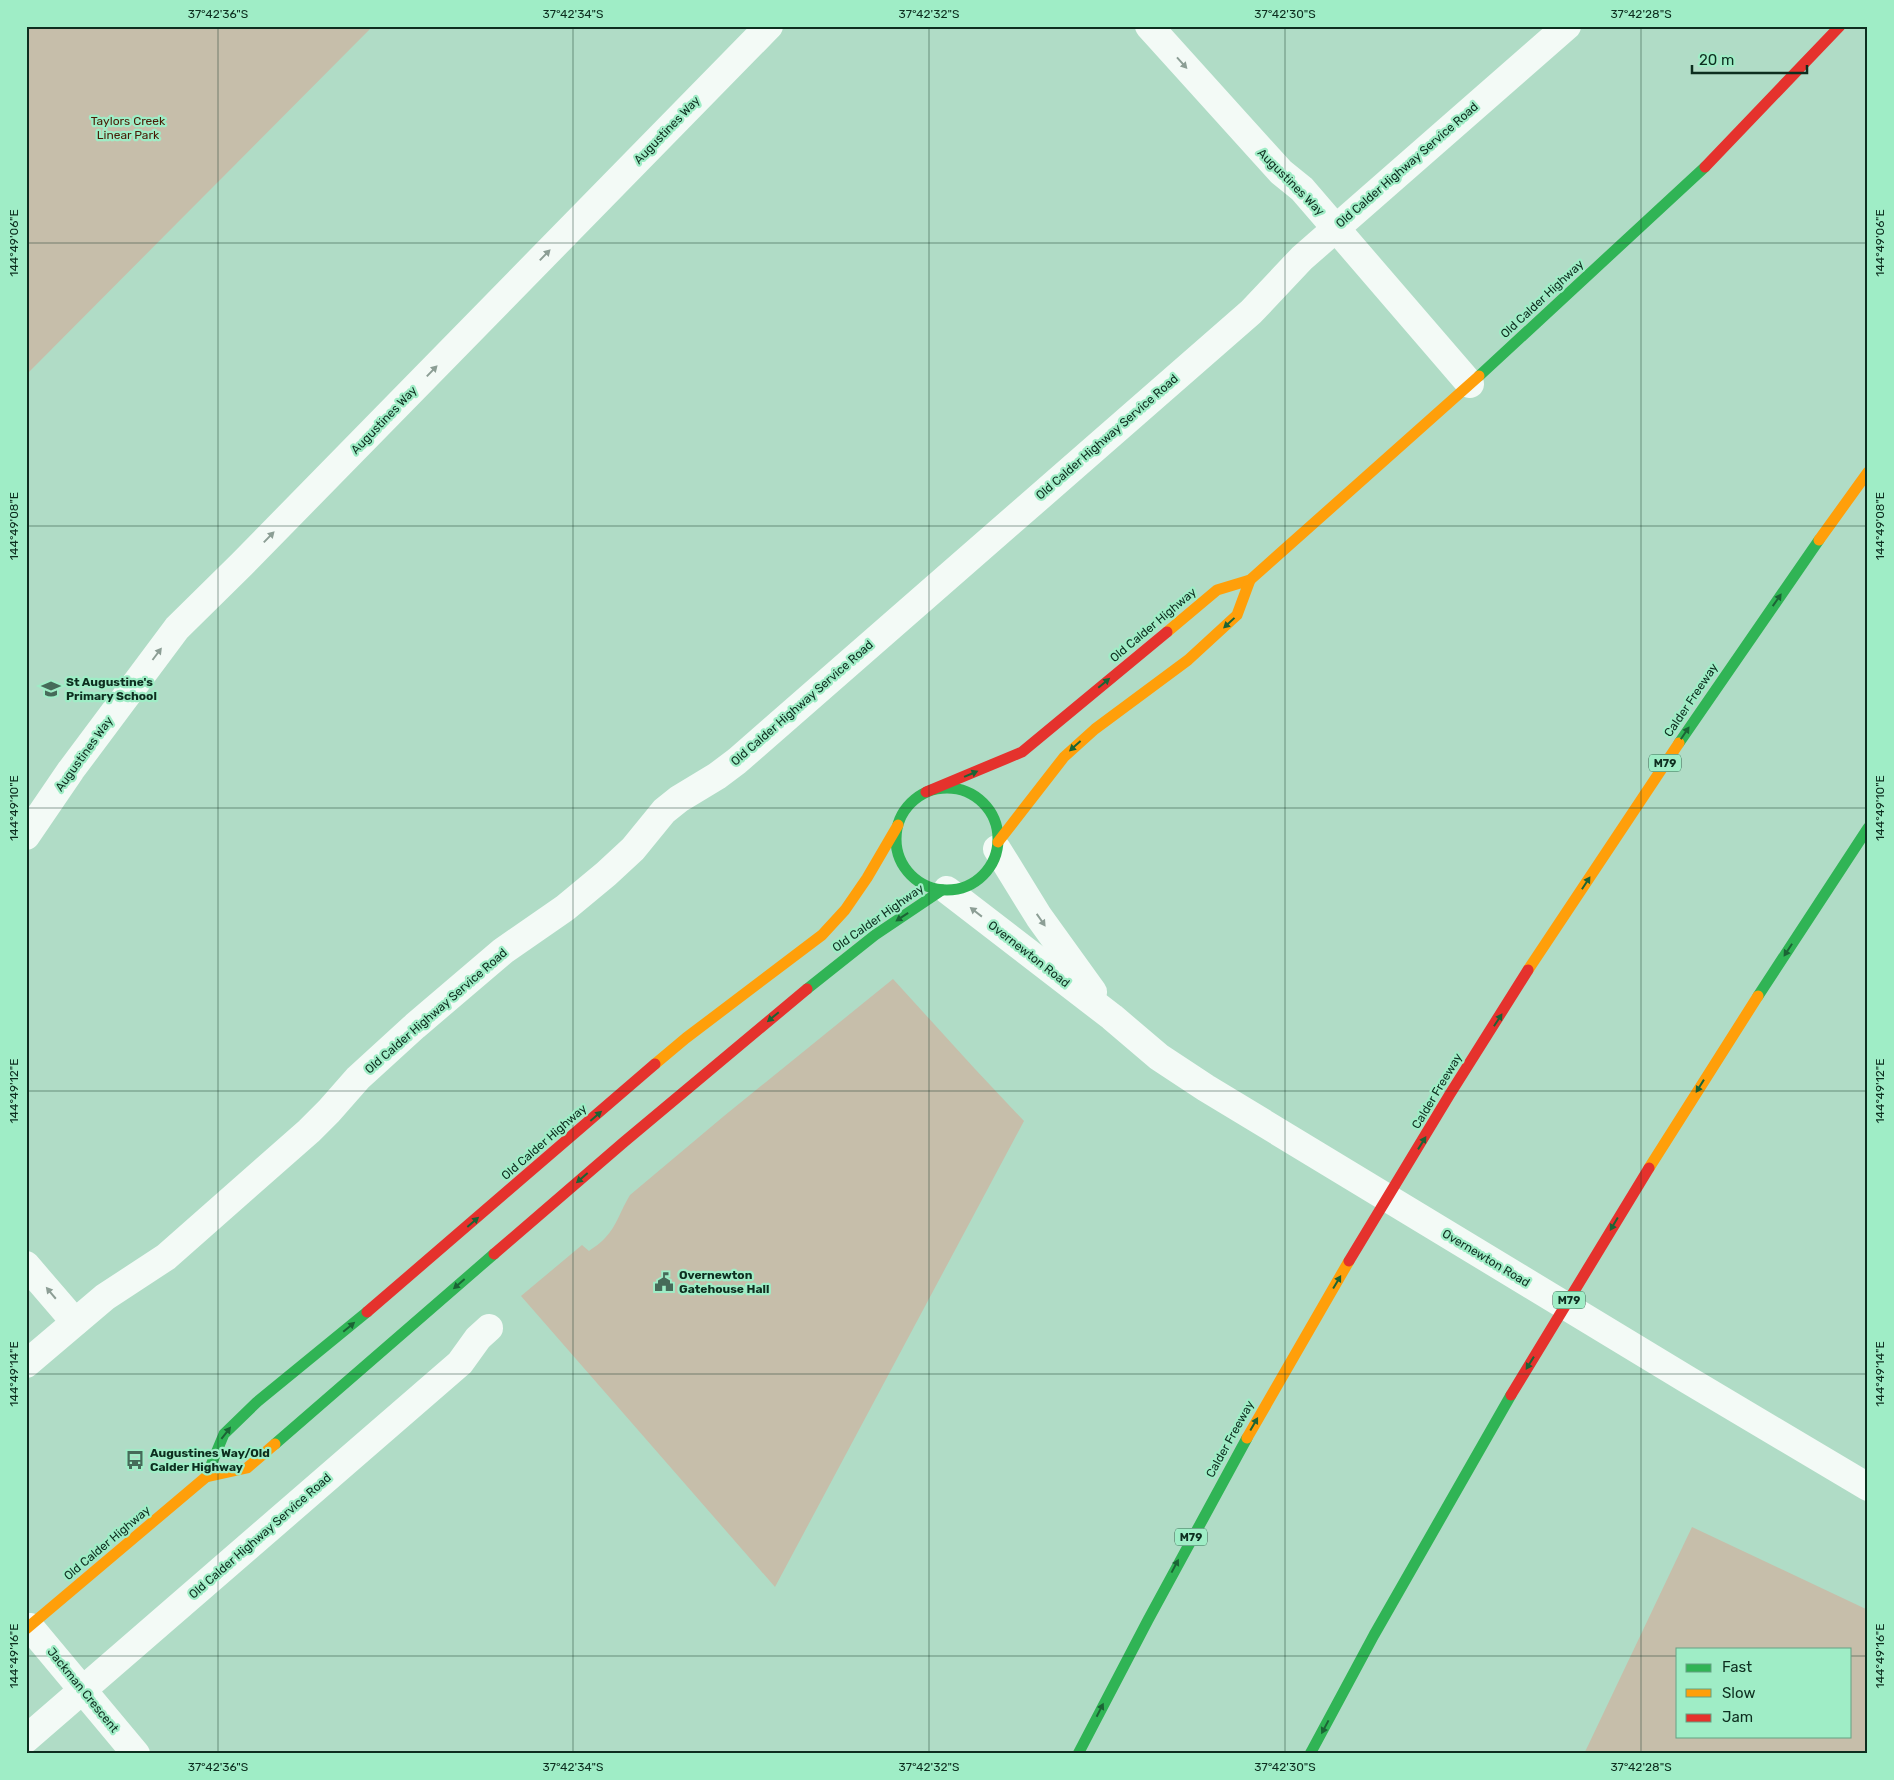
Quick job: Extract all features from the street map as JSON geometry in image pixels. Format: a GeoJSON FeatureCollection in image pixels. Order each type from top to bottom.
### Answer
{"type":"FeatureCollection","features":[{"type":"Feature","properties":{"kind":"main road","name":"Old Calder Highway"},"geometry":{"type":"LineString","coordinates":[[926,792],[1022,752],[1216,590],[1250,580],[1470,384],[1696,176],[1840,26]]}},
{"type":"Feature","properties":{"kind":"main road","name":"Calder Freeway"},"geometry":{"type":"LineString","coordinates":[[1078,1754],[1184,1549],[1250,1431],[1332,1290],[1471,1061],[1624,823],[1868,472]]}},
{"type":"Feature","properties":{"kind":"main road","name":"Old Calder Highway"},"geometry":{"type":"LineString","coordinates":[[997,845],[1064,757],[1095,729],[1188,660],[1237,615],[1250,580]]}},
{"type":"Feature","properties":{"kind":"main road"},"geometry":{"type":"LineString","coordinates":[[942,788],[960,789],[976,797],[988,809],[996,824],[997,845],[990,865],[980,878],[964,887],[944,890],[928,886],[915,879],[905,868],[898,854],[896,840],[898,825],[909,806],[926,792],[942,788]]}},
{"type":"Feature","properties":{"kind":"main road","name":"Old Calder Highway"},"geometry":{"type":"LineString","coordinates":[[28,1628],[206,1477],[224,1434],[258,1402],[398,1286],[686,1038],[822,935],[844,910],[867,878],[898,825]]}},
{"type":"Feature","properties":{"kind":"main road","name":"M79"},"geometry":{"type":"LineString","coordinates":[[1310,1754],[1507,1401],[1655,1157],[1868,828]]}},
{"type":"Feature","properties":{"kind":"main road"},"geometry":{"type":"LineString","coordinates":[[1814,909],[1868,835]]}},
{"type":"Feature","properties":{"kind":"main road","name":"Old Calder Highway"},"geometry":{"type":"LineString","coordinates":[[206,1477],[247,1468],[624,1142],[828,971],[875,935],[944,890]]}},
{"type":"Feature","properties":{"kind":"street","name":"Augustines Way"},"geometry":{"type":"LineString","coordinates":[[26,836],[70,770],[177,628],[769,26]]}},
{"type":"Feature","properties":{"kind":"street","name":"Augustines Way"},"geometry":{"type":"LineString","coordinates":[[1150,26],[1280,172],[1302,189],[1336,227],[1470,384]]}},
{"type":"Feature","properties":{"kind":"street","name":"Old Calder Highway Service Road"},"geometry":{"type":"LineString","coordinates":[[26,1364],[105,1297],[166,1257],[309,1131],[358,1078],[415,1026],[503,951],[565,908],[606,874],[633,849],[664,811],[737,761],[1251,312],[1302,258],[1336,227],[1567,26]]}},
{"type":"Feature","properties":{"kind":"street","name":"Overnewton Road"},"geometry":{"type":"LineString","coordinates":[[997,845],[1039,918],[1112,1017]]}},
{"type":"Feature","properties":{"kind":"street","name":"Overnewton Road"},"geometry":{"type":"LineString","coordinates":[[944,890],[1112,1017],[1159,1057],[1264,1124],[1868,1487]]}},
{"type":"Feature","properties":{"kind":"street"},"geometry":{"type":"LineString","coordinates":[[26,1265],[75,1322]]}},
{"type":"Feature","properties":{"kind":"street","name":"Old Calder Highway Service Road"},"geometry":{"type":"LineString","coordinates":[[26,1739],[460,1362],[478,1338],[489,1328]]}},
{"type":"Feature","properties":{"kind":"street","name":"Jackman Crescent"},"geometry":{"type":"LineString","coordinates":[[28,1628],[136,1754]]}},
{"type":"Feature","properties":{"kind":"green space","name":"Taylors Creek Linear Park"},"geometry":{"type":"Polygon","coordinates":[[[26,26],[373,26],[26,375],[26,26]]]}},
{"type":"Feature","properties":{"kind":"green space"},"geometry":{"type":"Polygon","coordinates":[[[893,979],[1024,1121],[775,1587],[521,1296],[582,1245],[589,1251],[602,1242],[613,1228],[630,1195],[893,979]]]}},
{"type":"Feature","properties":{"kind":"green space"},"geometry":{"type":"Polygon","coordinates":[[[1692,1527],[1868,1610],[1868,1754],[1584,1754],[1692,1527]]]}},
{"type":"Feature","properties":{"kind":"traffic: fast"},"geometry":{"type":"LineString","coordinates":[[1479,376],[1705,167]]}},
{"type":"Feature","properties":{"kind":"traffic: fast"},"geometry":{"type":"LineString","coordinates":[[1679,743],[1819,540]]}},
{"type":"Feature","properties":{"kind":"traffic: fast"},"geometry":{"type":"LineString","coordinates":[[947,788],[966,792],[983,803],[994,820],[998,839],[994,858],[983,875],[966,886],[947,890],[928,886],[911,875],[900,858],[896,839],[900,820],[911,803],[928,792],[947,788]]}},
{"type":"Feature","properties":{"kind":"traffic: fast"},"geometry":{"type":"LineString","coordinates":[[1758,996],[1868,828]]}},
{"type":"Feature","properties":{"kind":"traffic: fast"},"geometry":{"type":"LineString","coordinates":[[807,989],[875,935],[942,890]]}},
{"type":"Feature","properties":{"kind":"traffic: fast"},"geometry":{"type":"LineString","coordinates":[[275,1444],[494,1254]]}},
{"type":"Feature","properties":{"kind":"traffic: fast"},"geometry":{"type":"LineString","coordinates":[[206,1477],[224,1434],[257,1402],[367,1312]]}},
{"type":"Feature","properties":{"kind":"traffic: fast"},"geometry":{"type":"LineString","coordinates":[[1310,1754],[1374,1635],[1511,1395]]}},
{"type":"Feature","properties":{"kind":"traffic: fast"},"geometry":{"type":"LineString","coordinates":[[1078,1754],[1247,1438]]}},
{"type":"Feature","properties":{"kind":"traffic: slow"},"geometry":{"type":"LineString","coordinates":[[1167,632],[1217,590],[1250,580],[1479,376]]}},
{"type":"Feature","properties":{"kind":"traffic: slow"},"geometry":{"type":"LineString","coordinates":[[1819,540],[1868,472]]}},
{"type":"Feature","properties":{"kind":"traffic: slow"},"geometry":{"type":"LineString","coordinates":[[998,842],[1064,757],[1095,729],[1188,660],[1237,615],[1250,580]]}},
{"type":"Feature","properties":{"kind":"traffic: slow"},"geometry":{"type":"LineString","coordinates":[[1528,970],[1679,743]]}},
{"type":"Feature","properties":{"kind":"traffic: slow"},"geometry":{"type":"LineString","coordinates":[[655,1064],[686,1038],[822,935],[845,910],[867,878],[898,825]]}},
{"type":"Feature","properties":{"kind":"traffic: slow"},"geometry":{"type":"LineString","coordinates":[[1649,1168],[1758,996]]}},
{"type":"Feature","properties":{"kind":"traffic: slow"},"geometry":{"type":"LineString","coordinates":[[1247,1438],[1349,1261]]}},
{"type":"Feature","properties":{"kind":"traffic: slow"},"geometry":{"type":"LineString","coordinates":[[26,1629],[206,1477],[247,1468],[275,1444]]}},
{"type":"Feature","properties":{"kind":"traffic: jam"},"geometry":{"type":"LineString","coordinates":[[1705,167],[1840,26]]}},
{"type":"Feature","properties":{"kind":"traffic: jam"},"geometry":{"type":"LineString","coordinates":[[926,792],[1022,752],[1167,632]]}},
{"type":"Feature","properties":{"kind":"traffic: jam"},"geometry":{"type":"LineString","coordinates":[[1349,1261],[1528,970]]}},
{"type":"Feature","properties":{"kind":"traffic: jam"},"geometry":{"type":"LineString","coordinates":[[494,1254],[807,989]]}},
{"type":"Feature","properties":{"kind":"traffic: jam"},"geometry":{"type":"LineString","coordinates":[[367,1312],[655,1064]]}},
{"type":"Feature","properties":{"kind":"traffic: jam"},"geometry":{"type":"LineString","coordinates":[[1511,1395],[1649,1168]]}},
{"type":"Feature","properties":{"kind":"place","name":"St Augustine's Primary School"},"geometry":{"type":"Point","coordinates":[51,689]}},
{"type":"Feature","properties":{"kind":"place","name":"Overnewton Gatehouse Hall"},"geometry":{"type":"Point","coordinates":[664,1282]}},
{"type":"Feature","properties":{"kind":"place","name":"Augustines Way/Old Calder Highway"},"geometry":{"type":"Point","coordinates":[135,1460]}}]}
